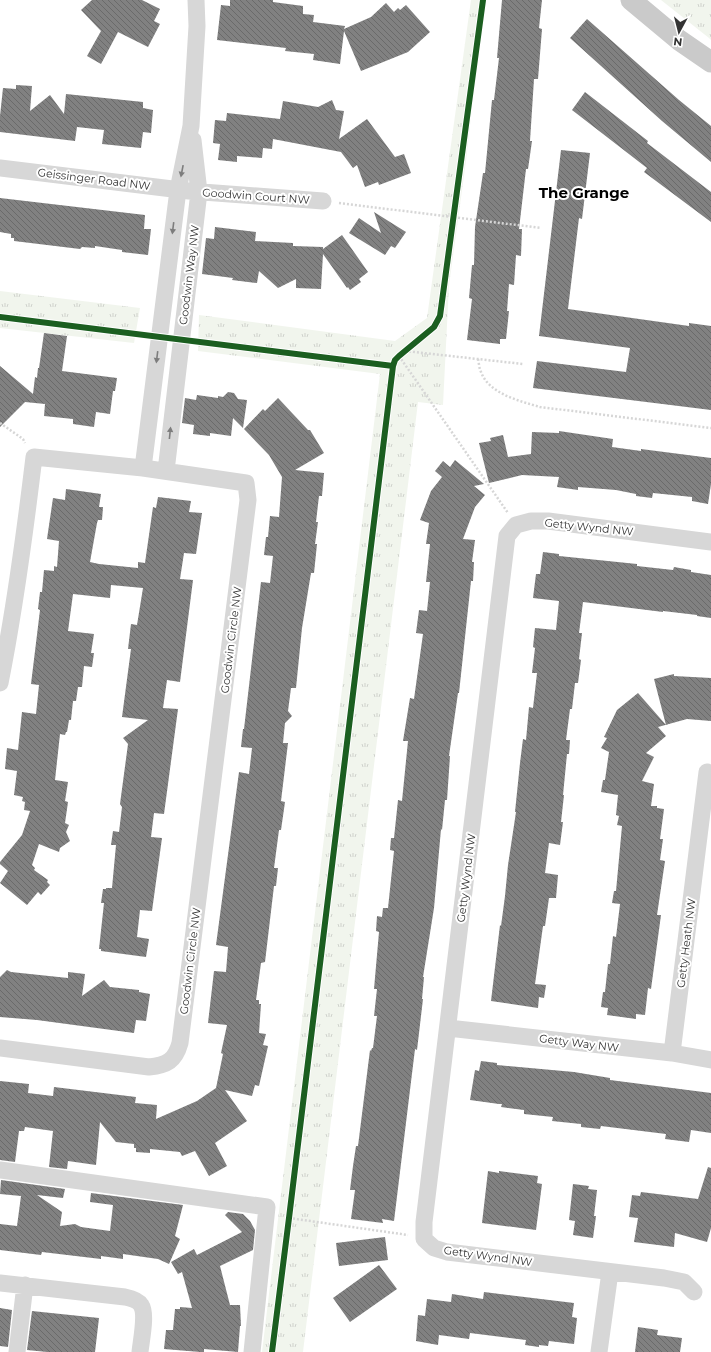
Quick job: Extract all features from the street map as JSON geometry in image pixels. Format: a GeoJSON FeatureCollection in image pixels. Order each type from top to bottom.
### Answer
{"type":"FeatureCollection","features":[{"type":"Feature","properties":{"kind":"main road"},"geometry":{"type":"LineString","coordinates":[[631,0],[679,40],[711,62]]}},
{"type":"Feature","properties":{"kind":"street","name":"Goodwin Way NW"},"geometry":{"type":"LineString","coordinates":[[166,471],[189,191],[196,0]]}},
{"type":"Feature","properties":{"kind":"street","name":"Geissinger Road NW"},"geometry":{"type":"LineString","coordinates":[[0,168],[189,191]]}},
{"type":"Feature","properties":{"kind":"street","name":"Goodwin Way NW"},"geometry":{"type":"LineString","coordinates":[[143,468],[189,191]]}},
{"type":"Feature","properties":{"kind":"street","name":"Goodwin Court NW"},"geometry":{"type":"LineString","coordinates":[[189,191],[323,201]]}},
{"type":"Feature","properties":{"kind":"street","name":"Goodwin Circle NW"},"geometry":{"type":"LineString","coordinates":[[0,1048],[149,1067],[161,1066],[170,1061],[177,1053],[180,1043],[248,500],[246,483],[143,468],[34,457]]}},
{"type":"Feature","properties":{"kind":"street"},"geometry":{"type":"LineString","coordinates":[[0,683],[11,620],[34,457]]}},
{"type":"Feature","properties":{"kind":"street","name":"Getty Wynd NW"},"geometry":{"type":"LineString","coordinates":[[694,1292],[684,1282],[664,1278],[447,1252],[434,1248],[424,1239],[424,1222],[507,536],[516,525],[532,521],[548,521],[711,542]]}},
{"type":"Feature","properties":{"kind":"street","name":"Getty Heath NW"},"geometry":{"type":"LineString","coordinates":[[672,1053],[705,834],[707,772]]}},
{"type":"Feature","properties":{"kind":"street","name":"Getty Way NW"},"geometry":{"type":"LineString","coordinates":[[448,1028],[672,1053],[711,1060]]}},
{"type":"Feature","properties":{"kind":"street"},"geometry":{"type":"LineString","coordinates":[[0,1170],[267,1207],[252,1352]]}},
{"type":"Feature","properties":{"kind":"street"},"geometry":{"type":"LineString","coordinates":[[599,1352],[610,1272]]}},
{"type":"Feature","properties":{"kind":"street"},"geometry":{"type":"LineString","coordinates":[[0,1283],[134,1299],[141,1305],[143,1312],[140,1352]]}},
{"type":"Feature","properties":{"kind":"street"},"geometry":{"type":"LineString","coordinates":[[18,1352],[25,1286]]}},
{"type":"Feature","properties":{"kind":"path"},"geometry":{"type":"LineString","coordinates":[[323,201],[541,228]]}},
{"type":"Feature","properties":{"kind":"path"},"geometry":{"type":"LineString","coordinates":[[453,224],[455,209]]}},
{"type":"Feature","properties":{"kind":"path"},"geometry":{"type":"LineString","coordinates":[[411,346],[397,358],[516,525]]}},
{"type":"Feature","properties":{"kind":"path"},"geometry":{"type":"LineString","coordinates":[[405,351],[523,364]]}},
{"type":"Feature","properties":{"kind":"path"},"geometry":{"type":"LineString","coordinates":[[478,360],[481,373],[493,388],[540,407],[711,428]]}},
{"type":"Feature","properties":{"kind":"path"},"geometry":{"type":"LineString","coordinates":[[0,423],[23,439],[34,457]]}},
{"type":"Feature","properties":{"kind":"path"},"geometry":{"type":"LineString","coordinates":[[288,1226],[290,1210]]}},
{"type":"Feature","properties":{"kind":"path"},"geometry":{"type":"LineString","coordinates":[[289,1218],[409,1235],[424,1233]]}},
{"type":"Feature","properties":{"kind":"green space"},"geometry":{"type":"Polygon","coordinates":[[[471,0],[484,0],[466,161],[449,285],[443,405],[418,402],[303,1352],[262,1352],[380,374],[198,351],[199,315],[395,341],[427,318],[471,0]]]}},
{"type":"Feature","properties":{"kind":"green space"},"geometry":{"type":"Polygon","coordinates":[[[661,0],[711,0],[711,40],[709,38],[661,0]]]}},
{"type":"Feature","properties":{"kind":"green space"},"geometry":{"type":"Polygon","coordinates":[[[0,291],[140,308],[134,343],[0,328],[0,291]]]}},
{"type":"Feature","properties":{"kind":"building"},"geometry":{"type":"Polygon","coordinates":[[[92,0],[142,0],[160,9],[154,21],[160,24],[148,47],[118,32],[101,64],[87,56],[101,31],[81,10],[92,0]]]}},
{"type":"Feature","properties":{"kind":"building"},"geometry":{"type":"Polygon","coordinates":[[[230,0],[273,0],[273,2],[303,6],[303,14],[314,15],[313,22],[345,26],[344,29],[371,17],[386,3],[394,12],[398,8],[400,10],[406,5],[430,32],[408,52],[361,71],[344,31],[340,64],[313,60],[314,54],[285,51],[286,48],[217,40],[221,5],[230,6],[230,0]]]}},
{"type":"Feature","properties":{"kind":"building"},"geometry":{"type":"Polygon","coordinates":[[[502,0],[542,0],[539,28],[542,29],[538,79],[534,79],[530,141],[532,141],[528,169],[526,169],[519,229],[522,229],[521,256],[516,255],[514,285],[509,284],[507,311],[509,311],[506,339],[500,339],[500,344],[467,340],[472,299],[469,298],[472,265],[474,265],[475,227],[483,173],[485,173],[492,100],[494,100],[499,58],[497,58],[502,0]]]}},
{"type":"Feature","properties":{"kind":"building"},"geometry":{"type":"Polygon","coordinates":[[[587,19],[679,100],[711,126],[711,162],[662,121],[570,38],[587,19]]]}},
{"type":"Feature","properties":{"kind":"building"},"geometry":{"type":"Polygon","coordinates":[[[16,85],[32,86],[30,111],[50,95],[64,114],[66,94],[143,102],[143,108],[153,110],[151,133],[143,132],[141,148],[102,144],[104,130],[77,127],[75,141],[0,132],[3,88],[16,89],[16,85]]]}},
{"type":"Feature","properties":{"kind":"building"},"geometry":{"type":"Polygon","coordinates":[[[585,92],[648,141],[647,143],[711,192],[711,222],[644,172],[647,168],[572,110],[585,92]]]}},
{"type":"Feature","properties":{"kind":"building"},"geometry":{"type":"Polygon","coordinates":[[[332,100],[336,110],[344,111],[339,139],[367,119],[395,157],[404,154],[411,173],[379,185],[378,182],[365,187],[357,165],[353,168],[341,152],[273,139],[272,149],[263,148],[262,158],[237,156],[237,162],[218,160],[220,144],[213,143],[215,120],[226,121],[227,113],[280,119],[283,101],[318,107],[332,100]]]}},
{"type":"Feature","properties":{"kind":"building"},"geometry":{"type":"Polygon","coordinates":[[[561,150],[590,153],[582,219],[579,218],[568,309],[689,326],[689,323],[711,326],[711,410],[533,388],[537,361],[626,372],[630,348],[539,336],[561,150]]]}},
{"type":"Feature","properties":{"kind":"building"},"geometry":{"type":"Polygon","coordinates":[[[0,198],[145,215],[144,229],[151,229],[148,255],[122,252],[122,250],[95,246],[95,248],[82,247],[80,249],[14,241],[14,238],[11,238],[11,234],[0,232],[0,198]]]}},
{"type":"Feature","properties":{"kind":"building"},"geometry":{"type":"Polygon","coordinates":[[[374,212],[406,232],[395,248],[391,246],[385,255],[349,233],[359,218],[381,233],[374,212]]]}},
{"type":"Feature","properties":{"kind":"building"},"geometry":{"type":"Polygon","coordinates":[[[215,227],[256,232],[255,241],[293,243],[293,246],[323,247],[323,249],[342,235],[368,272],[359,279],[361,282],[350,290],[348,287],[347,288],[323,254],[321,289],[296,288],[296,279],[278,288],[259,271],[257,283],[202,274],[206,238],[214,239],[215,227]]]}},
{"type":"Feature","properties":{"kind":"building"},"geometry":{"type":"Polygon","coordinates":[[[44,333],[67,336],[62,371],[117,378],[115,391],[113,391],[110,414],[96,412],[94,427],[73,424],[73,419],[44,416],[45,404],[25,402],[0,427],[0,366],[33,394],[35,377],[37,378],[39,368],[44,333]]]}},
{"type":"Feature","properties":{"kind":"building"},"geometry":{"type":"Polygon","coordinates":[[[228,392],[234,393],[238,399],[247,400],[243,428],[233,418],[231,436],[210,433],[210,436],[193,434],[194,425],[182,423],[185,398],[196,400],[197,395],[218,398],[218,396],[223,397],[228,392]]]}},
{"type":"Feature","properties":{"kind":"building"},"geometry":{"type":"Polygon","coordinates":[[[278,398],[308,430],[310,430],[324,453],[295,470],[324,473],[322,496],[319,496],[316,522],[318,522],[315,544],[317,544],[314,573],[311,573],[302,628],[296,688],[291,688],[288,711],[292,716],[285,723],[283,743],[288,743],[281,801],[285,802],[281,830],[279,830],[274,868],[278,868],[276,886],[274,886],[265,962],[261,963],[256,1000],[259,1000],[259,1004],[261,1004],[259,1033],[266,1034],[263,1045],[268,1046],[259,1086],[255,1085],[252,1096],[225,1090],[247,1121],[215,1143],[227,1166],[209,1176],[195,1151],[182,1156],[180,1152],[150,1149],[150,1153],[136,1152],[134,1144],[116,1142],[100,1122],[96,1165],[68,1161],[67,1169],[49,1167],[53,1131],[25,1127],[24,1131],[19,1131],[15,1162],[0,1160],[0,1081],[29,1084],[28,1093],[53,1096],[54,1087],[136,1097],[135,1103],[157,1105],[156,1119],[197,1101],[216,1088],[227,1025],[208,1023],[214,971],[226,972],[228,947],[216,945],[239,772],[249,774],[252,748],[241,747],[243,729],[261,582],[270,583],[273,556],[264,555],[266,537],[268,537],[270,516],[279,517],[282,477],[269,455],[244,429],[263,409],[265,411],[278,398]]]}},
{"type":"Feature","properties":{"kind":"building"},"geometry":{"type":"Polygon","coordinates":[[[559,431],[613,439],[612,447],[641,451],[641,449],[711,458],[711,484],[708,504],[692,501],[692,497],[653,493],[652,498],[636,496],[636,494],[616,490],[578,487],[578,490],[557,487],[559,477],[522,475],[489,483],[479,443],[491,441],[490,438],[503,435],[508,457],[531,454],[532,432],[559,433],[559,431]]]}},
{"type":"Feature","properties":{"kind":"building"},"geometry":{"type":"Polygon","coordinates":[[[455,460],[484,484],[474,486],[485,495],[475,507],[463,539],[475,540],[472,562],[474,562],[473,581],[471,581],[459,693],[449,756],[447,800],[445,800],[442,830],[441,829],[434,908],[423,977],[423,999],[417,1050],[415,1049],[394,1221],[382,1219],[383,1223],[351,1219],[355,1190],[350,1190],[356,1146],[358,1146],[370,1050],[371,1051],[373,1048],[377,1016],[374,1016],[377,989],[374,989],[379,932],[376,931],[377,916],[382,917],[383,908],[388,908],[394,851],[390,850],[391,838],[394,838],[398,800],[402,801],[408,741],[403,741],[410,698],[414,699],[423,634],[416,633],[419,610],[427,611],[430,582],[426,582],[430,544],[426,544],[429,523],[420,520],[431,491],[442,477],[435,471],[443,461],[450,467],[455,460]]]}},
{"type":"Feature","properties":{"kind":"building"},"geometry":{"type":"Polygon","coordinates":[[[66,489],[101,494],[99,507],[103,507],[102,520],[98,520],[97,523],[90,562],[99,564],[138,568],[138,562],[145,563],[153,507],[156,508],[158,497],[191,501],[189,512],[202,513],[196,554],[184,553],[180,579],[193,580],[180,682],[167,680],[163,708],[178,709],[164,814],[154,813],[151,837],[162,838],[152,911],[140,910],[137,937],[149,939],[146,957],[101,951],[101,949],[99,949],[104,903],[101,903],[103,889],[112,888],[116,845],[111,845],[113,831],[119,832],[122,807],[120,804],[128,744],[123,738],[148,720],[122,717],[131,649],[128,649],[131,624],[137,625],[143,588],[111,585],[110,598],[73,594],[68,631],[94,634],[91,653],[94,653],[92,667],[84,666],[82,687],[78,687],[76,701],[73,701],[71,720],[69,720],[67,732],[65,735],[60,734],[55,780],[68,782],[65,801],[68,802],[65,823],[69,825],[66,832],[70,841],[60,848],[59,852],[39,844],[32,865],[35,868],[34,870],[48,880],[47,882],[50,885],[41,895],[38,892],[27,905],[0,883],[8,871],[0,864],[0,862],[22,835],[30,811],[24,810],[25,802],[22,801],[23,797],[14,795],[17,771],[5,769],[7,748],[18,750],[22,712],[36,714],[39,685],[31,684],[40,610],[38,609],[40,592],[42,592],[44,570],[54,571],[54,566],[57,567],[59,541],[47,539],[53,498],[65,500],[66,489]]]}},
{"type":"Feature","properties":{"kind":"building"},"geometry":{"type":"Polygon","coordinates":[[[543,552],[559,554],[559,556],[637,564],[637,566],[673,570],[674,567],[691,570],[691,572],[711,575],[711,618],[697,615],[583,602],[579,633],[582,633],[579,659],[581,660],[578,683],[575,683],[572,709],[570,709],[566,740],[570,740],[569,754],[567,754],[563,795],[561,822],[563,822],[560,845],[549,843],[545,873],[558,875],[556,898],[549,898],[545,926],[543,926],[535,984],[546,985],[544,998],[539,997],[538,1008],[491,1001],[516,812],[523,739],[526,740],[529,707],[533,708],[537,673],[532,673],[535,648],[533,647],[535,628],[556,630],[559,601],[533,598],[536,574],[540,574],[543,552]]]}},
{"type":"Feature","properties":{"kind":"building"},"geometry":{"type":"Polygon","coordinates":[[[674,674],[674,676],[711,678],[711,721],[687,719],[666,725],[654,679],[674,674]]]}},
{"type":"Feature","properties":{"kind":"building"},"geometry":{"type":"Polygon","coordinates":[[[638,693],[666,725],[658,727],[666,736],[646,753],[654,757],[642,781],[654,784],[651,806],[657,806],[657,808],[664,809],[660,839],[663,839],[660,860],[665,861],[657,915],[661,915],[651,989],[648,988],[645,1015],[636,1014],[636,1019],[607,1015],[608,1008],[601,1007],[603,992],[605,992],[608,964],[610,964],[613,936],[616,937],[620,904],[612,903],[614,891],[616,891],[622,826],[617,825],[619,816],[616,815],[618,795],[601,792],[603,780],[605,780],[609,752],[601,748],[607,738],[604,737],[617,710],[638,693]]]}},
{"type":"Feature","properties":{"kind":"building"},"geometry":{"type":"Polygon","coordinates":[[[7,970],[11,972],[68,978],[68,972],[85,974],[82,996],[104,980],[110,987],[139,990],[139,992],[150,994],[146,1021],[136,1020],[134,1033],[37,1020],[0,1017],[0,977],[7,970]]]}},
{"type":"Feature","properties":{"kind":"building"},"geometry":{"type":"Polygon","coordinates":[[[481,1061],[497,1063],[497,1065],[574,1072],[610,1078],[610,1080],[711,1093],[711,1133],[691,1130],[689,1142],[665,1139],[666,1134],[601,1126],[600,1129],[581,1127],[581,1124],[552,1121],[553,1117],[524,1114],[524,1110],[501,1107],[502,1104],[470,1100],[475,1070],[479,1071],[481,1061]]]}},
{"type":"Feature","properties":{"kind":"building"},"geometry":{"type":"Polygon","coordinates":[[[708,1167],[711,1168],[711,1228],[707,1242],[675,1233],[674,1247],[634,1242],[638,1218],[629,1217],[632,1195],[640,1196],[641,1192],[698,1199],[708,1167]]]}},
{"type":"Feature","properties":{"kind":"building"},"geometry":{"type":"Polygon","coordinates":[[[488,1171],[538,1176],[537,1183],[542,1184],[536,1230],[482,1223],[488,1171]]]}},
{"type":"Feature","properties":{"kind":"building"},"geometry":{"type":"Polygon","coordinates":[[[1,1180],[65,1189],[63,1198],[37,1195],[62,1212],[60,1226],[75,1224],[81,1227],[110,1231],[113,1205],[90,1202],[91,1193],[183,1205],[175,1236],[180,1239],[169,1264],[158,1259],[123,1254],[123,1259],[101,1256],[101,1259],[42,1252],[41,1255],[0,1250],[0,1224],[17,1226],[21,1196],[0,1194],[1,1180]]]}},
{"type":"Feature","properties":{"kind":"building"},"geometry":{"type":"Polygon","coordinates":[[[573,1184],[589,1186],[588,1189],[597,1190],[593,1238],[573,1235],[575,1221],[569,1220],[573,1184]]]}},
{"type":"Feature","properties":{"kind":"building"},"geometry":{"type":"Polygon","coordinates":[[[228,1212],[243,1214],[250,1221],[255,1230],[253,1250],[220,1266],[230,1305],[240,1305],[241,1326],[238,1352],[204,1349],[204,1352],[200,1352],[164,1349],[166,1330],[173,1330],[175,1309],[180,1309],[180,1307],[192,1308],[182,1272],[178,1274],[171,1262],[194,1249],[197,1255],[242,1232],[225,1215],[228,1212]]]}},
{"type":"Feature","properties":{"kind":"building"},"geometry":{"type":"Polygon","coordinates":[[[385,1237],[388,1260],[339,1266],[336,1243],[385,1237]]]}},
{"type":"Feature","properties":{"kind":"building"},"geometry":{"type":"Polygon","coordinates":[[[379,1265],[397,1289],[350,1322],[333,1298],[379,1265]]]}},
{"type":"Feature","properties":{"kind":"building"},"geometry":{"type":"Polygon","coordinates":[[[484,1292],[574,1303],[572,1317],[577,1318],[574,1344],[549,1341],[548,1346],[539,1345],[539,1347],[525,1345],[526,1340],[470,1333],[469,1339],[439,1335],[438,1345],[416,1341],[418,1315],[425,1316],[427,1299],[451,1302],[452,1294],[483,1299],[484,1292]]]}},
{"type":"Feature","properties":{"kind":"building"},"geometry":{"type":"Polygon","coordinates":[[[0,1308],[12,1310],[8,1347],[0,1346],[0,1308]]]}},
{"type":"Feature","properties":{"kind":"building"},"geometry":{"type":"Polygon","coordinates":[[[32,1311],[99,1318],[95,1352],[47,1352],[27,1350],[32,1311]]]}},
{"type":"Feature","properties":{"kind":"building"},"geometry":{"type":"Polygon","coordinates":[[[638,1327],[658,1330],[657,1335],[682,1338],[680,1352],[635,1352],[638,1327]]]}},
{"type":"Feature","properties":{"kind":"cycle path"},"geometry":{"type":"LineString","coordinates":[[272,1352],[393,366],[395,360],[399,356],[434,327],[440,316],[483,0]]}},
{"type":"Feature","properties":{"kind":"cycle path"},"geometry":{"type":"LineString","coordinates":[[0,317],[393,366]]}},
{"type":"Feature","properties":{"kind":"district","name":"The Grange"},"geometry":{"type":"Point","coordinates":[584,193]}}]}
